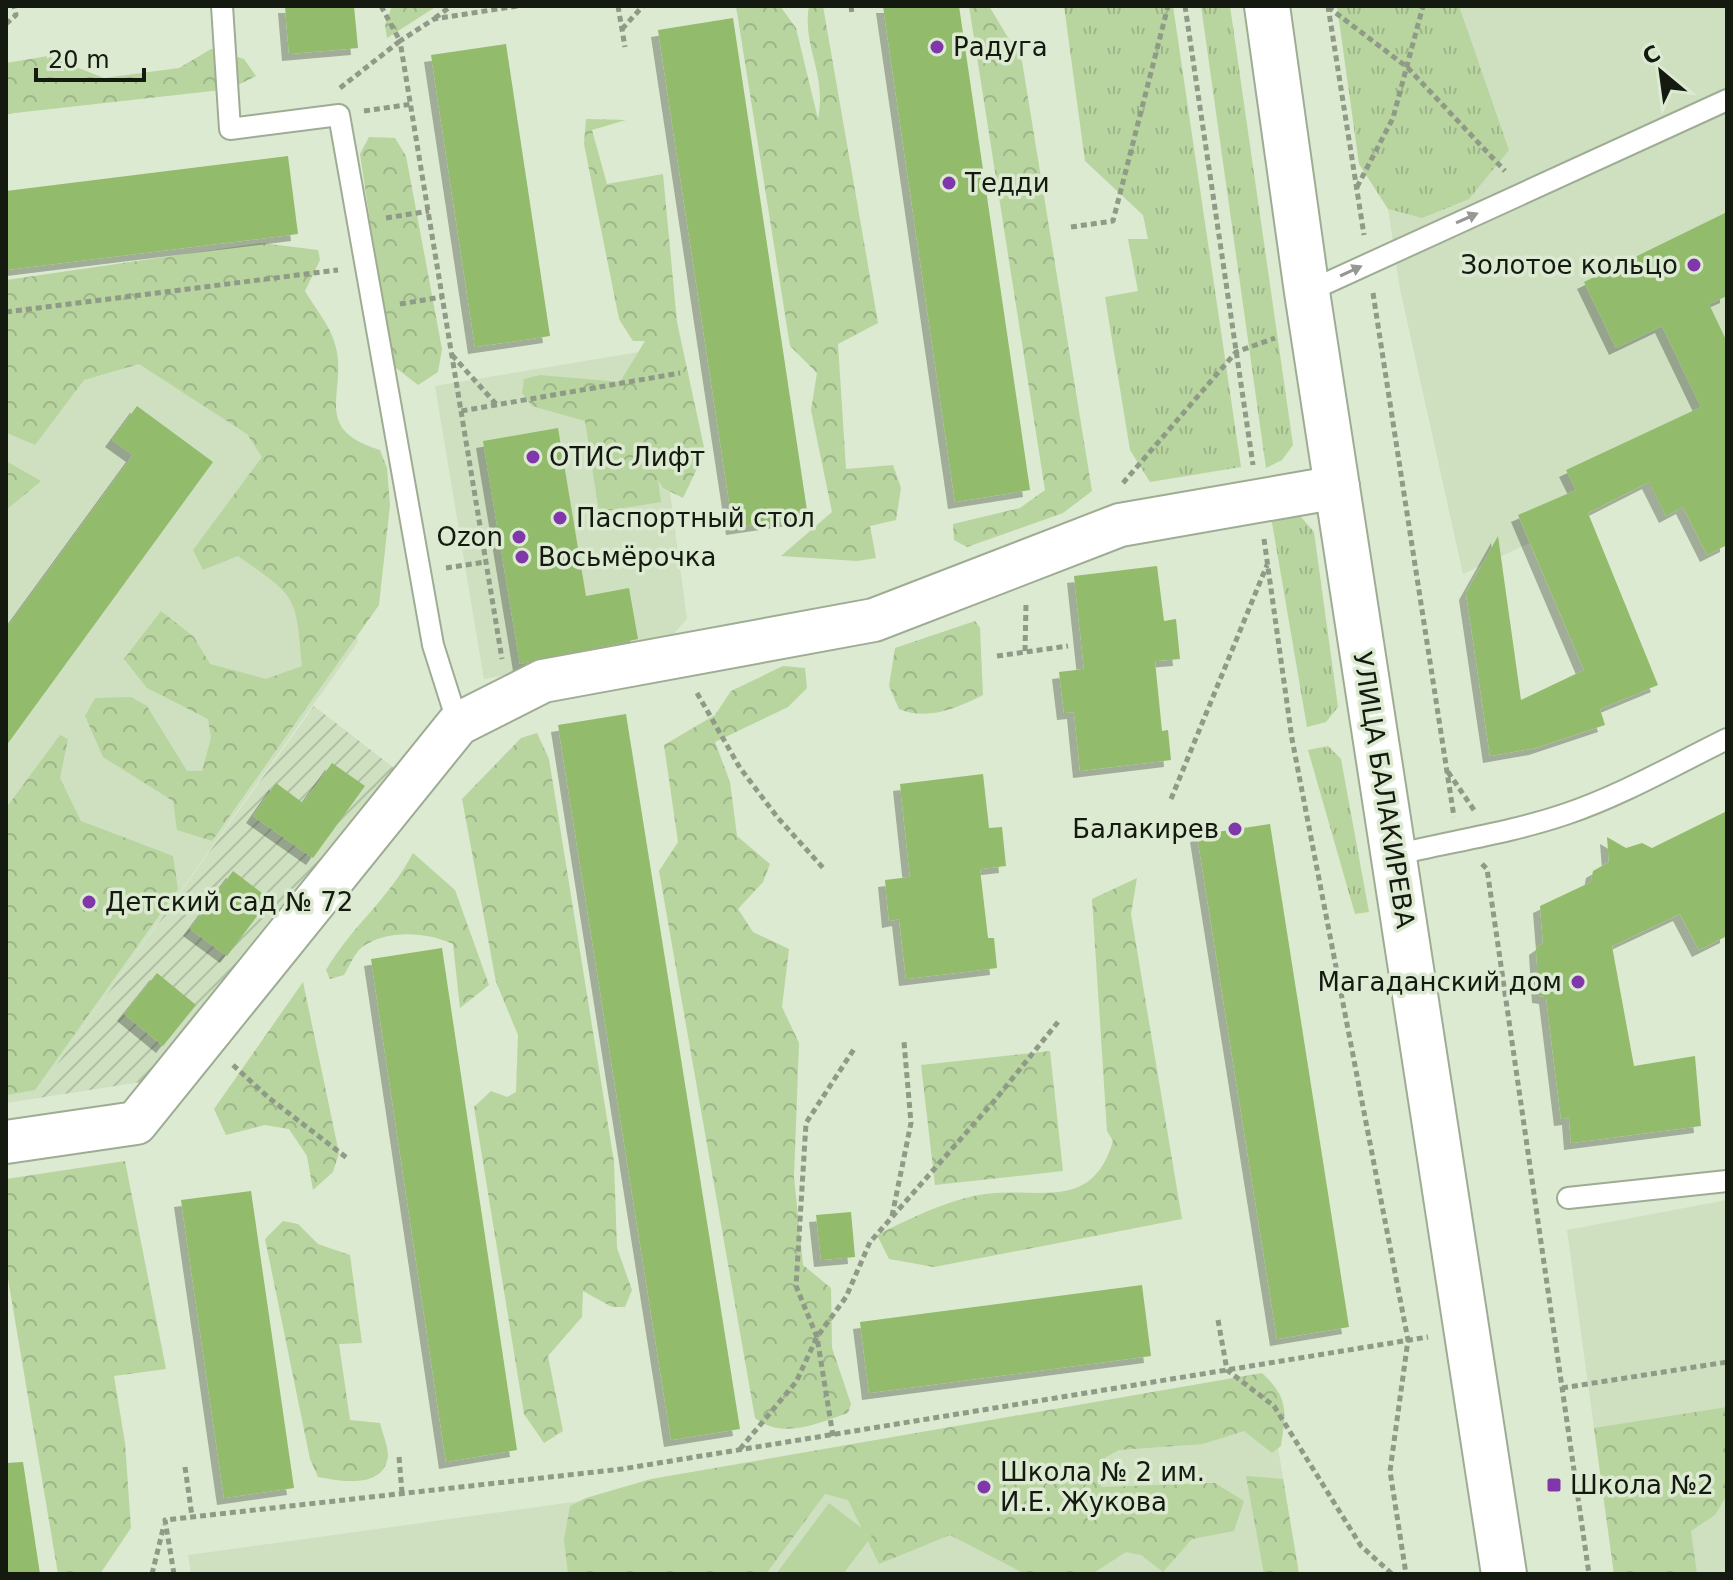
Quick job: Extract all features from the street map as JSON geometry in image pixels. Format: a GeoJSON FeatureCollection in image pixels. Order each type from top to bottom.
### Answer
{"type":"FeatureCollection","features":[{"type":"Feature","properties":{"kind":"street","name":"УЛИЦА БАЛАКИРЕВА"},"geometry":{"type":"LineString","coordinates":[[1267,6],[1307,292],[1504,1574]]}},
{"type":"Feature","properties":{"kind":"street"},"geometry":{"type":"LineString","coordinates":[[6,1142],[136,1123],[458,724],[543,681],[874,620],[1120,525],[1338,487]]}},
{"type":"Feature","properties":{"kind":"lane"},"geometry":{"type":"LineString","coordinates":[[222,6],[230,129],[339,115],[433,645],[458,724]]}},
{"type":"Feature","properties":{"kind":"lane"},"geometry":{"type":"LineString","coordinates":[[1307,292],[1727,100]]}},
{"type":"Feature","properties":{"kind":"lane"},"geometry":{"type":"LineString","coordinates":[[1394,855],[1458,840],[1492,836],[1599,802],[1727,739]]}},
{"type":"Feature","properties":{"kind":"lane"},"geometry":{"type":"LineString","coordinates":[[1568,1198],[1727,1181]]}},
{"type":"Feature","properties":{"kind":"path"},"geometry":{"type":"LineString","coordinates":[[6,24],[16,15],[14,6]]}},
{"type":"Feature","properties":{"kind":"path"},"geometry":{"type":"LineString","coordinates":[[381,6],[400,41],[412,104],[509,700]]}},
{"type":"Feature","properties":{"kind":"path"},"geometry":{"type":"LineString","coordinates":[[337,91],[400,41],[451,6]]}},
{"type":"Feature","properties":{"kind":"path"},"geometry":{"type":"LineString","coordinates":[[434,19],[517,6]]}},
{"type":"Feature","properties":{"kind":"path"},"geometry":{"type":"LineString","coordinates":[[618,6],[625,47]]}},
{"type":"Feature","properties":{"kind":"path"},"geometry":{"type":"LineString","coordinates":[[622,29],[643,6]]}},
{"type":"Feature","properties":{"kind":"path"},"geometry":{"type":"LineString","coordinates":[[851,6],[852,14]]}},
{"type":"Feature","properties":{"kind":"path"},"geometry":{"type":"LineString","coordinates":[[1071,227],[1113,221],[1168,6]]}},
{"type":"Feature","properties":{"kind":"path"},"geometry":{"type":"LineString","coordinates":[[1185,6],[1292,739],[1408,1340],[1390,1471],[1406,1574]]}},
{"type":"Feature","properties":{"kind":"path"},"geometry":{"type":"LineString","coordinates":[[1525,192],[1407,67],[1328,6],[1458,840],[1487,869],[1589,1574]]}},
{"type":"Feature","properties":{"kind":"path"},"geometry":{"type":"LineString","coordinates":[[1357,188],[1393,118],[1423,6]]}},
{"type":"Feature","properties":{"kind":"path"},"geometry":{"type":"LineString","coordinates":[[339,115],[412,104]]}},
{"type":"Feature","properties":{"kind":"path"},"geometry":{"type":"LineString","coordinates":[[359,223],[429,211]]}},
{"type":"Feature","properties":{"kind":"path"},"geometry":{"type":"LineString","coordinates":[[6,312],[366,266]]}},
{"type":"Feature","properties":{"kind":"path"},"geometry":{"type":"LineString","coordinates":[[374,308],[442,297]]}},
{"type":"Feature","properties":{"kind":"path"},"geometry":{"type":"LineString","coordinates":[[1115,493],[1236,352]]}},
{"type":"Feature","properties":{"kind":"path"},"geometry":{"type":"LineString","coordinates":[[451,354],[497,405]]}},
{"type":"Feature","properties":{"kind":"path"},"geometry":{"type":"LineString","coordinates":[[461,411],[680,373]]}},
{"type":"Feature","properties":{"kind":"path"},"geometry":{"type":"LineString","coordinates":[[420,573],[485,562]]}},
{"type":"Feature","properties":{"kind":"path"},"geometry":{"type":"LineString","coordinates":[[1171,799],[1268,564]]}},
{"type":"Feature","properties":{"kind":"path"},"geometry":{"type":"LineString","coordinates":[[997,656],[1068,646]]}},
{"type":"Feature","properties":{"kind":"path"},"geometry":{"type":"LineString","coordinates":[[676,655],[740,768],[778,818],[825,870]]}},
{"type":"Feature","properties":{"kind":"path"},"geometry":{"type":"LineString","coordinates":[[1447,771],[1492,836]]}},
{"type":"Feature","properties":{"kind":"path"},"geometry":{"type":"LineString","coordinates":[[740,1450],[796,1382],[817,1337],[846,1297],[870,1242],[1058,1022]]}},
{"type":"Feature","properties":{"kind":"path"},"geometry":{"type":"LineString","coordinates":[[205,1039],[269,1098],[347,1158]]}},
{"type":"Feature","properties":{"kind":"path"},"geometry":{"type":"LineString","coordinates":[[892,1217],[911,1123],[904,1042]]}},
{"type":"Feature","properties":{"kind":"path"},"geometry":{"type":"LineString","coordinates":[[833,1436],[817,1337],[796,1286],[806,1123],[854,1049]]}},
{"type":"Feature","properties":{"kind":"path"},"geometry":{"type":"LineString","coordinates":[[1218,1320],[1227,1370],[1274,1406],[1361,1546],[1392,1574]]}},
{"type":"Feature","properties":{"kind":"path"},"geometry":{"type":"LineString","coordinates":[[165,1520],[622,1469],[1467,1330]]}},
{"type":"Feature","properties":{"kind":"path"},"geometry":{"type":"LineString","coordinates":[[1562,1388],[1727,1362]]}},
{"type":"Feature","properties":{"kind":"path"},"geometry":{"type":"LineString","coordinates":[[399,1457],[402,1493]]}},
{"type":"Feature","properties":{"kind":"path"},"geometry":{"type":"LineString","coordinates":[[185,1467],[192,1516]]}},
{"type":"Feature","properties":{"kind":"path"},"geometry":{"type":"LineString","coordinates":[[152,1574],[165,1520]]}},
{"type":"Feature","properties":{"kind":"path"},"geometry":{"type":"LineString","coordinates":[[165,1520],[174,1574]]}},
{"type":"Feature","properties":{"kind":"shaded area"},"geometry":{"type":"Polygon","coordinates":[[[1727,6],[1727,545],[1707,555],[1684,507],[1666,516],[1648,482],[1576,490],[1518,515],[1530,543],[1463,574],[1400,289],[1388,209],[1422,218],[1509,150],[1458,7],[1727,6]]]}},
{"type":"Feature","properties":{"kind":"shaded area","name":"Детский сад № 72"},"geometry":{"type":"Polygon","coordinates":[[[304,316],[358,642],[32,1099],[6,1103],[6,342],[304,316]]]}},
{"type":"Feature","properties":{"kind":"shaded area"},"geometry":{"type":"Polygon","coordinates":[[[651,350],[687,619],[662,647],[484,679],[435,386],[651,350]]]}},
{"type":"Feature","properties":{"kind":"shaded area"},"geometry":{"type":"Polygon","coordinates":[[[314,706],[394,768],[141,1082],[32,1099],[314,706]]]}},
{"type":"Feature","properties":{"kind":"shaded area"},"geometry":{"type":"Polygon","coordinates":[[[1727,1200],[1727,1574],[1614,1574],[1567,1230],[1727,1200]]]}},
{"type":"Feature","properties":{"kind":"shaded area","name":"Школа № 2 им. И.Е. Жукова"},"geometry":{"type":"Polygon","coordinates":[[[1271,1406],[1299,1574],[191,1574],[188,1555],[1271,1406]]]}},
{"type":"Feature","properties":{"kind":"green space"},"geometry":{"type":"Polygon","coordinates":[[[392,6],[437,6],[387,38],[385,25],[392,6]]]}},
{"type":"Feature","properties":{"kind":"green space"},"geometry":{"type":"Polygon","coordinates":[[[736,6],[780,6],[796,28],[818,119],[819,88],[808,21],[809,6],[823,6],[878,323],[838,344],[846,469],[893,465],[901,488],[896,520],[870,526],[876,558],[857,561],[781,556],[832,512],[811,410],[817,373],[790,346],[736,6]]]}},
{"type":"Feature","properties":{"kind":"green space"},"geometry":{"type":"Polygon","coordinates":[[[969,6],[989,6],[1022,61],[1092,491],[1063,513],[967,547],[954,540],[953,524],[1020,508],[1045,490],[969,6]]]}},
{"type":"Feature","properties":{"kind":"green space"},"geometry":{"type":"Polygon","coordinates":[[[1064,6],[1173,6],[1241,467],[1150,482],[1130,450],[1105,297],[1138,291],[1128,239],[1148,239],[1143,215],[1085,161],[1064,6]]]}},
{"type":"Feature","properties":{"kind":"green space"},"geometry":{"type":"Polygon","coordinates":[[[1201,6],[1230,6],[1293,445],[1282,460],[1266,468],[1201,6]]]}},
{"type":"Feature","properties":{"kind":"green space"},"geometry":{"type":"Polygon","coordinates":[[[1337,6],[1459,6],[1509,150],[1469,199],[1422,218],[1388,209],[1359,164],[1337,6]]]}},
{"type":"Feature","properties":{"kind":"green space"},"geometry":{"type":"Polygon","coordinates":[[[211,49],[244,59],[256,76],[230,89],[6,114],[6,63],[48,56],[104,78],[179,68],[211,49]]]}},
{"type":"Feature","properties":{"kind":"green space"},"geometry":{"type":"Polygon","coordinates":[[[586,119],[626,120],[592,130],[607,184],[663,174],[677,322],[705,452],[683,498],[663,488],[658,480],[661,502],[599,512],[585,421],[532,406],[522,393],[524,379],[540,375],[620,382],[645,341],[633,341],[619,319],[584,144],[586,119]]]}},
{"type":"Feature","properties":{"kind":"green space"},"geometry":{"type":"Polygon","coordinates":[[[369,137],[395,138],[406,156],[442,349],[438,372],[418,385],[391,364],[360,154],[369,137]]]}},
{"type":"Feature","properties":{"kind":"green space"},"geometry":{"type":"Polygon","coordinates":[[[261,243],[318,250],[320,260],[305,291],[334,341],[338,359],[338,418],[344,430],[358,441],[380,450],[387,468],[390,505],[379,605],[212,841],[177,830],[173,801],[103,757],[85,716],[95,698],[131,697],[147,706],[187,771],[202,771],[211,738],[208,719],[147,688],[124,659],[161,611],[194,637],[210,664],[266,679],[302,666],[295,611],[283,590],[238,556],[203,570],[193,550],[262,457],[247,434],[139,364],[84,380],[35,445],[7,433],[6,280],[261,243]]]}},
{"type":"Feature","properties":{"kind":"green space"},"geometry":{"type":"Polygon","coordinates":[[[6,461],[41,481],[6,510],[6,461]]]}},
{"type":"Feature","properties":{"kind":"green space"},"geometry":{"type":"Polygon","coordinates":[[[1289,503],[1314,532],[1338,707],[1326,722],[1307,727],[1269,505],[1289,503]]]}},
{"type":"Feature","properties":{"kind":"green space"},"geometry":{"type":"Polygon","coordinates":[[[975,621],[980,628],[983,695],[953,708],[931,713],[899,709],[889,686],[895,648],[975,621]]]}},
{"type":"Feature","properties":{"kind":"green space"},"geometry":{"type":"Polygon","coordinates":[[[783,666],[805,668],[807,688],[788,707],[715,742],[730,782],[737,836],[770,864],[763,882],[738,909],[753,932],[789,949],[782,1007],[799,1043],[794,1177],[803,1265],[831,1288],[832,1348],[851,1404],[848,1413],[813,1425],[789,1429],[766,1425],[755,1418],[659,871],[678,842],[664,745],[715,715],[731,691],[783,666]]]}},
{"type":"Feature","properties":{"kind":"green space"},"geometry":{"type":"Polygon","coordinates":[[[537,733],[549,759],[614,1162],[617,1248],[632,1290],[625,1307],[612,1307],[583,1291],[582,1317],[548,1356],[563,1431],[544,1443],[524,1414],[474,1107],[491,1091],[507,1097],[516,1092],[518,1035],[496,982],[462,799],[521,738],[537,733]]]}},
{"type":"Feature","properties":{"kind":"green space"},"geometry":{"type":"Polygon","coordinates":[[[60,735],[68,739],[60,778],[81,821],[173,856],[178,889],[35,1090],[6,1095],[6,808],[60,735]]]}},
{"type":"Feature","properties":{"kind":"green space"},"geometry":{"type":"Polygon","coordinates":[[[1328,746],[1341,759],[1369,912],[1355,914],[1308,750],[1328,746]]]}},
{"type":"Feature","properties":{"kind":"green space"},"geometry":{"type":"Polygon","coordinates":[[[413,853],[455,890],[489,985],[460,1008],[453,944],[442,940],[406,934],[382,938],[361,948],[344,975],[330,979],[326,970],[393,885],[413,853]]]}},
{"type":"Feature","properties":{"kind":"green space"},"geometry":{"type":"Polygon","coordinates":[[[1137,878],[1131,914],[1182,1219],[934,1267],[889,1259],[877,1235],[924,1212],[974,1196],[1057,1192],[1075,1188],[1090,1180],[1103,1165],[1113,1141],[1107,1131],[1092,899],[1137,878]]]}},
{"type":"Feature","properties":{"kind":"green space"},"geometry":{"type":"Polygon","coordinates":[[[303,982],[339,1153],[333,1172],[313,1190],[307,1156],[289,1129],[265,1125],[226,1135],[214,1109],[303,982]]]}},
{"type":"Feature","properties":{"kind":"green space"},"geometry":{"type":"Polygon","coordinates":[[[1050,1051],[1063,1171],[935,1185],[921,1065],[1050,1051]]]}},
{"type":"Feature","properties":{"kind":"green space"},"geometry":{"type":"Polygon","coordinates":[[[125,1161],[166,1369],[114,1376],[125,1443],[131,1528],[100,1574],[58,1574],[6,1267],[6,1179],[125,1161]]]}},
{"type":"Feature","properties":{"kind":"green space"},"geometry":{"type":"Polygon","coordinates":[[[283,1221],[298,1224],[318,1244],[350,1255],[362,1343],[339,1344],[350,1420],[380,1423],[388,1451],[385,1466],[379,1474],[370,1478],[349,1481],[318,1477],[310,1459],[265,1239],[283,1221]]]}},
{"type":"Feature","properties":{"kind":"green space","name":"Школа № 2 им. И.Е. Жукова"},"geometry":{"type":"Polygon","coordinates":[[[1262,1373],[1277,1390],[1284,1406],[1281,1446],[1272,1453],[1244,1431],[1203,1444],[1119,1450],[1106,1457],[1101,1487],[1215,1483],[1244,1501],[1234,1531],[1192,1539],[1163,1572],[1141,1555],[1126,1552],[1092,1574],[1025,1574],[950,1535],[879,1564],[848,1500],[825,1494],[766,1574],[568,1574],[564,1540],[570,1506],[586,1498],[651,1479],[1262,1373]]]}},
{"type":"Feature","properties":{"kind":"green space"},"geometry":{"type":"Polygon","coordinates":[[[1727,1407],[1727,1495],[1715,1515],[1691,1531],[1697,1574],[1614,1574],[1594,1428],[1727,1407]]]}},
{"type":"Feature","properties":{"kind":"green space"},"geometry":{"type":"Polygon","coordinates":[[[1246,1476],[1283,1479],[1299,1574],[1264,1574],[1246,1476]]]}},
{"type":"Feature","properties":{"kind":"green space"},"geometry":{"type":"Polygon","coordinates":[[[829,1503],[872,1536],[843,1574],[776,1574],[829,1503]]]}},
{"type":"Feature","properties":{"kind":"building"},"geometry":{"type":"Polygon","coordinates":[[[285,6],[354,6],[358,48],[289,54],[285,6]]]}},
{"type":"Feature","properties":{"kind":"building"},"geometry":{"type":"Polygon","coordinates":[[[883,6],[959,6],[1030,490],[955,502],[883,6]]]}},
{"type":"Feature","properties":{"kind":"building"},"geometry":{"type":"Polygon","coordinates":[[[733,18],[808,517],[733,528],[658,30],[733,18]]]}},
{"type":"Feature","properties":{"kind":"building"},"geometry":{"type":"Polygon","coordinates":[[[506,44],[550,336],[475,347],[431,55],[506,44]]]}},
{"type":"Feature","properties":{"kind":"building"},"geometry":{"type":"Polygon","coordinates":[[[288,156],[298,234],[6,270],[6,191],[288,156]]]}},
{"type":"Feature","properties":{"kind":"building"},"geometry":{"type":"Polygon","coordinates":[[[1727,212],[1727,296],[1709,304],[1727,342],[1727,545],[1707,555],[1683,507],[1666,516],[1649,482],[1588,513],[1658,685],[1600,709],[1605,725],[1536,748],[1490,756],[1466,593],[1498,536],[1521,700],[1584,670],[1518,515],[1576,490],[1566,470],[1701,407],[1662,326],[1616,348],[1584,282],[1727,212]]]}},
{"type":"Feature","properties":{"kind":"building"},"geometry":{"type":"Polygon","coordinates":[[[137,406],[213,462],[6,746],[6,629],[133,455],[112,440],[137,406]]]}},
{"type":"Feature","properties":{"kind":"building"},"geometry":{"type":"Polygon","coordinates":[[[558,428],[586,596],[629,588],[638,639],[520,664],[483,441],[558,428]]]}},
{"type":"Feature","properties":{"kind":"building"},"geometry":{"type":"Polygon","coordinates":[[[1157,566],[1164,621],[1176,619],[1180,659],[1155,661],[1162,731],[1168,730],[1171,760],[1080,771],[1074,712],[1064,713],[1059,672],[1084,669],[1074,576],[1157,566]]]}},
{"type":"Feature","properties":{"kind":"building"},"geometry":{"type":"Polygon","coordinates":[[[626,714],[740,1429],[671,1440],[558,725],[626,714]]]}},
{"type":"Feature","properties":{"kind":"building"},"geometry":{"type":"Polygon","coordinates":[[[332,763],[365,786],[313,858],[253,816],[276,783],[303,803],[332,763]]]}},
{"type":"Feature","properties":{"kind":"building"},"geometry":{"type":"Polygon","coordinates":[[[983,774],[989,828],[1002,827],[1006,866],[980,869],[988,938],[994,938],[997,968],[906,979],[899,919],[889,921],[885,880],[910,877],[900,784],[983,774]]]}},
{"type":"Feature","properties":{"kind":"building","name":"Магаданский дом"},"geometry":{"type":"Polygon","coordinates":[[[1727,811],[1727,936],[1699,950],[1680,914],[1612,946],[1634,1066],[1695,1056],[1701,1126],[1571,1143],[1569,1118],[1561,1119],[1546,997],[1539,996],[1536,948],[1543,943],[1540,906],[1591,882],[1593,871],[1609,862],[1607,837],[1626,848],[1642,843],[1652,848],[1727,811]]]}},
{"type":"Feature","properties":{"kind":"building"},"geometry":{"type":"Polygon","coordinates":[[[1270,824],[1349,1327],[1277,1339],[1197,835],[1270,824]]]}},
{"type":"Feature","properties":{"kind":"building"},"geometry":{"type":"Polygon","coordinates":[[[233,871],[270,899],[227,956],[190,929],[233,871]]]}},
{"type":"Feature","properties":{"kind":"building"},"geometry":{"type":"Polygon","coordinates":[[[442,948],[517,1450],[446,1462],[371,959],[442,948]]]}},
{"type":"Feature","properties":{"kind":"building"},"geometry":{"type":"Polygon","coordinates":[[[157,973],[196,1005],[163,1046],[124,1014],[157,973]]]}},
{"type":"Feature","properties":{"kind":"building"},"geometry":{"type":"Polygon","coordinates":[[[251,1191],[294,1488],[224,1498],[181,1200],[251,1191]]]}},
{"type":"Feature","properties":{"kind":"building"},"geometry":{"type":"Polygon","coordinates":[[[851,1212],[855,1257],[821,1260],[816,1215],[851,1212]]]}},
{"type":"Feature","properties":{"kind":"building"},"geometry":{"type":"Polygon","coordinates":[[[1142,1285],[1151,1356],[869,1393],[860,1322],[1142,1285]]]}},
{"type":"Feature","properties":{"kind":"building"},"geometry":{"type":"Polygon","coordinates":[[[23,1462],[40,1574],[6,1574],[6,1463],[23,1462]]]}},
{"type":"Feature","properties":{"kind":"place","name":"Радуга"},"geometry":{"type":"Point","coordinates":[937,47]}},
{"type":"Feature","properties":{"kind":"place","name":"Тедди"},"geometry":{"type":"Point","coordinates":[949,183]}},
{"type":"Feature","properties":{"kind":"place","name":"Золотое кольцо"},"geometry":{"type":"Point","coordinates":[1694,265]}},
{"type":"Feature","properties":{"kind":"place","name":"ОТИС Лифт"},"geometry":{"type":"Point","coordinates":[533,457]}},
{"type":"Feature","properties":{"kind":"place","name":"Паспортный стол"},"geometry":{"type":"Point","coordinates":[560,518]}},
{"type":"Feature","properties":{"kind":"place","name":"Ozon"},"geometry":{"type":"Point","coordinates":[519,537]}},
{"type":"Feature","properties":{"kind":"place","name":"Восьмёрочка"},"geometry":{"type":"Point","coordinates":[522,557]}},
{"type":"Feature","properties":{"kind":"place","name":"Балакирев"},"geometry":{"type":"Point","coordinates":[1235,829]}},
{"type":"Feature","properties":{"kind":"place","name":"Детский сад № 72"},"geometry":{"type":"Point","coordinates":[89,902]}},
{"type":"Feature","properties":{"kind":"place","name":"Магаданский дом"},"geometry":{"type":"Point","coordinates":[1578,982]}},
{"type":"Feature","properties":{"kind":"place","name":"Школа №2"},"geometry":{"type":"Point","coordinates":[1554,1485]}},
{"type":"Feature","properties":{"kind":"place","name":"Школа № 2 им. И.Е. Жукова"},"geometry":{"type":"Point","coordinates":[984,1487]}}]}
